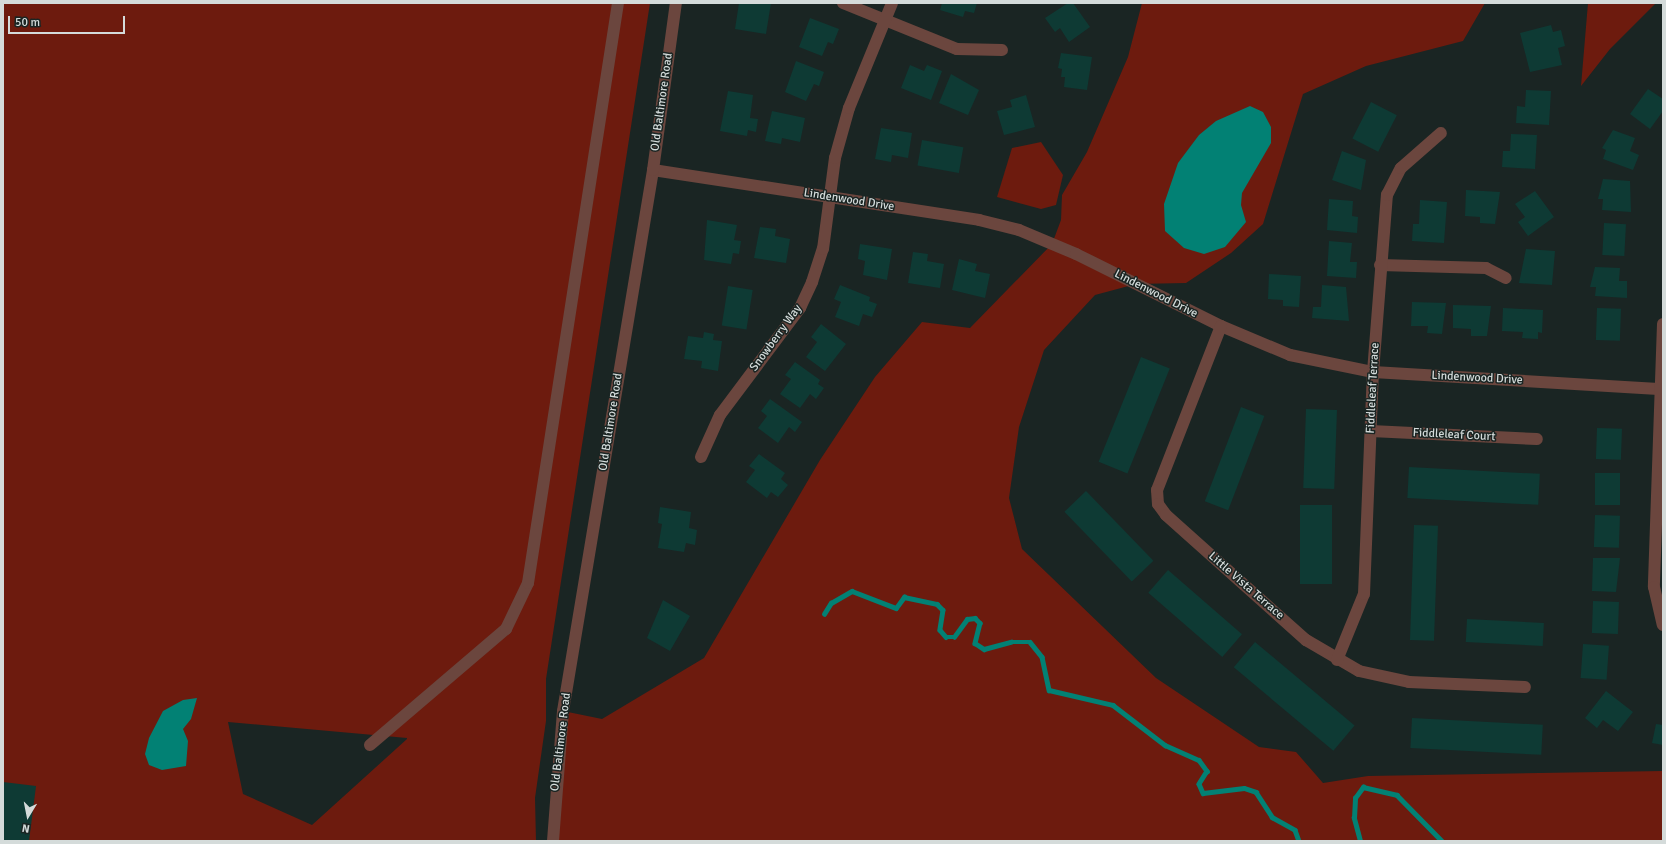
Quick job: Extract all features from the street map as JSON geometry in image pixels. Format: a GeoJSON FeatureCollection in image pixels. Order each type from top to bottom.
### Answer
{"type":"FeatureCollection","features":[{"type":"Feature","properties":{"kind":"street"},"geometry":{"type":"LineString","coordinates":[[370,744],[506,629],[528,583],[618,3]]}},
{"type":"Feature","properties":{"kind":"street","name":"Old Baltimore Road"},"geometry":{"type":"LineString","coordinates":[[553,841],[563,711],[653,170],[676,3]]}},
{"type":"Feature","properties":{"kind":"street"},"geometry":{"type":"LineString","coordinates":[[843,3],[957,49],[1002,50]]}},
{"type":"Feature","properties":{"kind":"street","name":"Snowberry Way"},"geometry":{"type":"LineString","coordinates":[[701,457],[720,415],[800,308],[823,249],[836,158],[849,108],[892,3]]}},
{"type":"Feature","properties":{"kind":"street","name":"Fiddleleaf Terrace"},"geometry":{"type":"LineString","coordinates":[[1337,660],[1364,594],[1373,372],[1380,265],[1387,195],[1401,168],[1440,133]]}},
{"type":"Feature","properties":{"kind":"street","name":"Lindenwood Drive"},"geometry":{"type":"LineString","coordinates":[[653,170],[979,220],[1019,230],[1076,254],[1221,326],[1290,355],[1373,372],[1662,389]]}},
{"type":"Feature","properties":{"kind":"street"},"geometry":{"type":"LineString","coordinates":[[1380,265],[1486,268],[1506,278]]}},
{"type":"Feature","properties":{"kind":"street"},"geometry":{"type":"LineString","coordinates":[[1663,324],[1662,389],[1654,587],[1663,625]]}},
{"type":"Feature","properties":{"kind":"street","name":"Little Vista Terrace"},"geometry":{"type":"LineString","coordinates":[[1221,326],[1157,490],[1158,504],[1166,516],[1306,640],[1359,672],[1409,682],[1525,687]]}},
{"type":"Feature","properties":{"kind":"street","name":"Fiddleleaf Court"},"geometry":{"type":"LineString","coordinates":[[1371,432],[1537,439]]}},
{"type":"Feature","properties":{"kind":"shaded area"},"geometry":{"type":"Polygon","coordinates":[[[3,3],[650,3],[546,679],[546,721],[535,798],[536,841],[3,841],[3,3]],[[228,722],[243,794],[312,825],[407,738],[228,722]]]}},
{"type":"Feature","properties":{"kind":"shaded area"},"geometry":{"type":"Polygon","coordinates":[[[1142,3],[1485,3],[1463,41],[1366,66],[1303,94],[1263,224],[1231,253],[1186,283],[1136,284],[1095,295],[1044,350],[1019,427],[1009,498],[1022,549],[1156,678],[1259,747],[1296,752],[1323,783],[1368,776],[1663,771],[1663,841],[553,841],[563,711],[602,719],[704,658],[820,460],[875,377],[922,322],[970,328],[1052,244],[1061,220],[1062,195],[1087,152],[1128,57],[1142,3]]]}},
{"type":"Feature","properties":{"kind":"shaded area"},"geometry":{"type":"Polygon","coordinates":[[[1588,3],[1656,3],[1610,49],[1581,86],[1588,3]]]}},
{"type":"Feature","properties":{"kind":"shaded area"},"geometry":{"type":"Polygon","coordinates":[[[1250,106],[1263,112],[1271,127],[1271,143],[1242,193],[1241,205],[1246,222],[1225,247],[1204,254],[1184,248],[1165,231],[1164,204],[1178,163],[1199,135],[1216,121],[1250,106]]]}},
{"type":"Feature","properties":{"kind":"shaded area"},"geometry":{"type":"Polygon","coordinates":[[[1041,142],[1063,175],[1056,205],[1041,209],[997,197],[1012,148],[1041,142]]]}},
{"type":"Feature","properties":{"kind":"shaded area"},"geometry":{"type":"Polygon","coordinates":[[[197,698],[191,719],[183,729],[188,741],[186,766],[162,770],[149,765],[145,754],[149,738],[163,711],[183,700],[197,698]]]}},
{"type":"Feature","properties":{"kind":"building"},"geometry":{"type":"Polygon","coordinates":[[[739,3],[771,3],[766,34],[735,29],[739,3]]]}},
{"type":"Feature","properties":{"kind":"building"},"geometry":{"type":"Polygon","coordinates":[[[942,3],[977,3],[974,13],[965,11],[963,17],[940,10],[942,3]]]}},
{"type":"Feature","properties":{"kind":"building"},"geometry":{"type":"Polygon","coordinates":[[[1068,3],[1073,3],[1090,27],[1069,42],[1060,28],[1055,32],[1045,18],[1068,3]]]}},
{"type":"Feature","properties":{"kind":"building"},"geometry":{"type":"Polygon","coordinates":[[[810,18],[839,29],[833,44],[828,42],[822,56],[799,47],[810,18]]]}},
{"type":"Feature","properties":{"kind":"building"},"geometry":{"type":"Polygon","coordinates":[[[1551,25],[1553,32],[1561,30],[1565,46],[1558,48],[1562,65],[1530,72],[1520,33],[1551,25]]]}},
{"type":"Feature","properties":{"kind":"building"},"geometry":{"type":"Polygon","coordinates":[[[1061,53],[1092,57],[1087,90],[1064,87],[1065,77],[1061,77],[1062,69],[1058,68],[1061,53]]]}},
{"type":"Feature","properties":{"kind":"building"},"geometry":{"type":"Polygon","coordinates":[[[796,61],[824,72],[819,86],[814,84],[806,101],[785,92],[796,61]]]}},
{"type":"Feature","properties":{"kind":"building"},"geometry":{"type":"Polygon","coordinates":[[[910,65],[924,71],[927,65],[942,71],[931,100],[901,88],[910,65]]]}},
{"type":"Feature","properties":{"kind":"building"},"geometry":{"type":"Polygon","coordinates":[[[951,74],[979,90],[968,115],[939,103],[951,74]]]}},
{"type":"Feature","properties":{"kind":"building"},"geometry":{"type":"Polygon","coordinates":[[[1648,89],[1663,99],[1663,111],[1650,129],[1630,114],[1648,89]]]}},
{"type":"Feature","properties":{"kind":"building"},"geometry":{"type":"Polygon","coordinates":[[[1526,90],[1551,91],[1549,125],[1516,123],[1517,106],[1525,107],[1526,90]]]}},
{"type":"Feature","properties":{"kind":"building"},"geometry":{"type":"Polygon","coordinates":[[[728,91],[753,95],[750,118],[758,119],[756,132],[748,130],[747,136],[720,131],[728,91]]]}},
{"type":"Feature","properties":{"kind":"building"},"geometry":{"type":"Polygon","coordinates":[[[1026,95],[1035,127],[1004,135],[997,111],[1012,107],[1010,100],[1026,95]]]}},
{"type":"Feature","properties":{"kind":"building"},"geometry":{"type":"Polygon","coordinates":[[[1371,102],[1397,115],[1378,152],[1352,139],[1371,102]]]}},
{"type":"Feature","properties":{"kind":"building"},"geometry":{"type":"Polygon","coordinates":[[[772,111],[805,118],[800,142],[782,138],[781,144],[765,141],[772,111]]]}},
{"type":"Feature","properties":{"kind":"building"},"geometry":{"type":"Polygon","coordinates":[[[881,128],[912,133],[908,158],[892,155],[891,162],[875,159],[881,128]]]}},
{"type":"Feature","properties":{"kind":"building"},"geometry":{"type":"Polygon","coordinates":[[[1613,130],[1635,138],[1630,151],[1639,155],[1633,170],[1603,159],[1606,150],[1602,148],[1613,130]]]}},
{"type":"Feature","properties":{"kind":"building"},"geometry":{"type":"Polygon","coordinates":[[[1511,134],[1537,135],[1535,169],[1502,167],[1503,151],[1510,151],[1511,134]]]}},
{"type":"Feature","properties":{"kind":"building"},"geometry":{"type":"Polygon","coordinates":[[[922,140],[963,147],[959,173],[917,166],[922,140]]]}},
{"type":"Feature","properties":{"kind":"building"},"geometry":{"type":"Polygon","coordinates":[[[1342,151],[1366,160],[1361,190],[1332,180],[1342,151]]]}},
{"type":"Feature","properties":{"kind":"building"},"geometry":{"type":"Polygon","coordinates":[[[1603,179],[1630,181],[1631,212],[1602,210],[1603,199],[1598,199],[1603,179]]]}},
{"type":"Feature","properties":{"kind":"building"},"geometry":{"type":"Polygon","coordinates":[[[1466,190],[1500,192],[1495,224],[1480,223],[1480,217],[1465,216],[1466,190]]]}},
{"type":"Feature","properties":{"kind":"building"},"geometry":{"type":"Polygon","coordinates":[[[1535,191],[1554,217],[1528,236],[1518,222],[1525,217],[1515,204],[1535,191]]]}},
{"type":"Feature","properties":{"kind":"building"},"geometry":{"type":"Polygon","coordinates":[[[1329,199],[1353,201],[1352,216],[1358,217],[1357,233],[1327,230],[1329,199]]]}},
{"type":"Feature","properties":{"kind":"building"},"geometry":{"type":"Polygon","coordinates":[[[1420,200],[1447,202],[1444,243],[1412,241],[1413,224],[1419,224],[1420,200]]]}},
{"type":"Feature","properties":{"kind":"building"},"geometry":{"type":"Polygon","coordinates":[[[707,220],[737,225],[734,240],[741,241],[739,254],[733,253],[731,264],[704,260],[707,220]]]}},
{"type":"Feature","properties":{"kind":"building"},"geometry":{"type":"Polygon","coordinates":[[[1604,223],[1626,224],[1624,256],[1602,255],[1604,223]]]}},
{"type":"Feature","properties":{"kind":"building"},"geometry":{"type":"Polygon","coordinates":[[[760,227],[776,229],[775,236],[790,239],[786,263],[754,258],[760,227]]]}},
{"type":"Feature","properties":{"kind":"building"},"geometry":{"type":"Polygon","coordinates":[[[1329,241],[1352,243],[1350,262],[1357,262],[1356,278],[1327,276],[1329,241]]]}},
{"type":"Feature","properties":{"kind":"building"},"geometry":{"type":"Polygon","coordinates":[[[860,244],[892,249],[887,280],[863,275],[865,261],[858,259],[860,244]]]}},
{"type":"Feature","properties":{"kind":"building"},"geometry":{"type":"Polygon","coordinates":[[[1526,249],[1555,251],[1552,285],[1519,283],[1526,249]]]}},
{"type":"Feature","properties":{"kind":"building"},"geometry":{"type":"Polygon","coordinates":[[[913,252],[928,254],[927,261],[944,264],[940,288],[908,283],[913,252]]]}},
{"type":"Feature","properties":{"kind":"building"},"geometry":{"type":"Polygon","coordinates":[[[959,259],[977,264],[975,271],[990,274],[985,298],[952,290],[959,259]]]}},
{"type":"Feature","properties":{"kind":"building"},"geometry":{"type":"Polygon","coordinates":[[[1595,267],[1620,268],[1619,281],[1627,281],[1627,298],[1595,296],[1596,287],[1590,287],[1595,267]]]}},
{"type":"Feature","properties":{"kind":"building"},"geometry":{"type":"Polygon","coordinates":[[[1269,274],[1301,276],[1299,307],[1283,306],[1283,300],[1268,299],[1269,274]]]}},
{"type":"Feature","properties":{"kind":"building"},"geometry":{"type":"Polygon","coordinates":[[[840,285],[870,297],[869,301],[877,304],[872,317],[863,314],[859,326],[835,317],[841,302],[834,299],[840,285]]]}},
{"type":"Feature","properties":{"kind":"building"},"geometry":{"type":"Polygon","coordinates":[[[1322,285],[1346,287],[1349,321],[1312,318],[1313,307],[1321,307],[1322,285]]]}},
{"type":"Feature","properties":{"kind":"building"},"geometry":{"type":"Polygon","coordinates":[[[728,286],[753,290],[746,329],[722,326],[728,286]]]}},
{"type":"Feature","properties":{"kind":"building"},"geometry":{"type":"Polygon","coordinates":[[[1412,302],[1446,303],[1442,334],[1427,333],[1428,326],[1411,326],[1412,302]]]}},
{"type":"Feature","properties":{"kind":"building"},"geometry":{"type":"Polygon","coordinates":[[[1453,305],[1491,306],[1487,336],[1471,336],[1471,329],[1453,328],[1453,305]]]}},
{"type":"Feature","properties":{"kind":"building"},"geometry":{"type":"Polygon","coordinates":[[[1503,308],[1543,310],[1542,333],[1538,332],[1538,339],[1522,338],[1523,332],[1502,331],[1503,308]]]}},
{"type":"Feature","properties":{"kind":"building"},"geometry":{"type":"Polygon","coordinates":[[[1597,308],[1621,309],[1620,341],[1596,340],[1597,308]]]}},
{"type":"Feature","properties":{"kind":"building"},"geometry":{"type":"Polygon","coordinates":[[[821,324],[846,344],[825,371],[806,357],[817,342],[811,337],[821,324]]]}},
{"type":"Feature","properties":{"kind":"building"},"geometry":{"type":"Polygon","coordinates":[[[704,332],[714,334],[713,340],[722,341],[718,371],[701,368],[702,361],[684,359],[688,336],[703,338],[704,332]]]}},
{"type":"Feature","properties":{"kind":"building"},"geometry":{"type":"Polygon","coordinates":[[[1141,357],[1170,369],[1127,473],[1099,462],[1141,357]]]}},
{"type":"Feature","properties":{"kind":"building"},"geometry":{"type":"Polygon","coordinates":[[[795,362],[820,380],[818,384],[824,388],[816,399],[810,394],[800,408],[780,394],[791,379],[785,375],[795,362]]]}},
{"type":"Feature","properties":{"kind":"building"},"geometry":{"type":"Polygon","coordinates":[[[770,399],[802,422],[795,432],[789,427],[778,443],[758,428],[767,416],[761,411],[770,399]]]}},
{"type":"Feature","properties":{"kind":"building"},"geometry":{"type":"Polygon","coordinates":[[[1241,407],[1264,416],[1228,510],[1205,501],[1241,407]]]}},
{"type":"Feature","properties":{"kind":"building"},"geometry":{"type":"Polygon","coordinates":[[[1306,409],[1337,410],[1334,489],[1303,488],[1306,409]]]}},
{"type":"Feature","properties":{"kind":"building"},"geometry":{"type":"Polygon","coordinates":[[[1597,428],[1622,429],[1621,460],[1596,459],[1597,428]]]}},
{"type":"Feature","properties":{"kind":"building"},"geometry":{"type":"Polygon","coordinates":[[[759,454],[785,473],[781,479],[788,485],[778,497],[771,492],[767,498],[746,482],[755,470],[749,466],[759,454]]]}},
{"type":"Feature","properties":{"kind":"building"},"geometry":{"type":"Polygon","coordinates":[[[1409,467],[1540,474],[1538,505],[1407,498],[1409,467]]]}},
{"type":"Feature","properties":{"kind":"building"},"geometry":{"type":"Polygon","coordinates":[[[1595,473],[1620,473],[1620,505],[1595,505],[1595,473]]]}},
{"type":"Feature","properties":{"kind":"building"},"geometry":{"type":"Polygon","coordinates":[[[1086,491],[1153,561],[1132,582],[1064,512],[1086,491]]]}},
{"type":"Feature","properties":{"kind":"building"},"geometry":{"type":"Polygon","coordinates":[[[1300,505],[1332,505],[1332,584],[1300,584],[1300,505]]]}},
{"type":"Feature","properties":{"kind":"building"},"geometry":{"type":"Polygon","coordinates":[[[660,507],[691,512],[689,528],[697,530],[695,545],[686,543],[684,552],[658,548],[662,524],[658,523],[660,507]]]}},
{"type":"Feature","properties":{"kind":"building"},"geometry":{"type":"Polygon","coordinates":[[[1595,515],[1620,516],[1619,548],[1594,547],[1595,515]]]}},
{"type":"Feature","properties":{"kind":"building"},"geometry":{"type":"Polygon","coordinates":[[[1414,525],[1438,526],[1434,641],[1410,640],[1414,525]]]}},
{"type":"Feature","properties":{"kind":"building"},"geometry":{"type":"Polygon","coordinates":[[[1593,558],[1620,558],[1616,592],[1592,591],[1593,558]]]}},
{"type":"Feature","properties":{"kind":"building"},"geometry":{"type":"Polygon","coordinates":[[[1168,570],[1242,634],[1222,657],[1148,593],[1168,570]]]}},
{"type":"Feature","properties":{"kind":"building"},"geometry":{"type":"Polygon","coordinates":[[[663,600],[690,616],[670,651],[647,638],[663,600]]]}},
{"type":"Feature","properties":{"kind":"building"},"geometry":{"type":"Polygon","coordinates":[[[1593,601],[1619,602],[1618,634],[1592,633],[1593,601]]]}},
{"type":"Feature","properties":{"kind":"building"},"geometry":{"type":"Polygon","coordinates":[[[1467,619],[1544,623],[1543,646],[1466,642],[1467,619]]]}},
{"type":"Feature","properties":{"kind":"building"},"geometry":{"type":"Polygon","coordinates":[[[1255,642],[1355,726],[1333,751],[1234,667],[1255,642]]]}},
{"type":"Feature","properties":{"kind":"building"},"geometry":{"type":"Polygon","coordinates":[[[1583,644],[1609,646],[1607,680],[1581,678],[1583,644]]]}},
{"type":"Feature","properties":{"kind":"building"},"geometry":{"type":"Polygon","coordinates":[[[1606,691],[1633,712],[1618,731],[1603,720],[1597,728],[1585,718],[1606,691]]]}},
{"type":"Feature","properties":{"kind":"building"},"geometry":{"type":"Polygon","coordinates":[[[1412,718],[1543,725],[1541,755],[1410,748],[1412,718]]]}},
{"type":"Feature","properties":{"kind":"building"},"geometry":{"type":"Polygon","coordinates":[[[1656,724],[1663,725],[1663,745],[1652,743],[1656,724]]]}},
{"type":"Feature","properties":{"kind":"building"},"geometry":{"type":"Polygon","coordinates":[[[3,782],[36,786],[29,841],[3,840],[3,782]]]}},
{"type":"Feature","properties":{"kind":"waterway"},"geometry":{"type":"LineString","coordinates":[[824,614],[831,603],[852,591],[896,608],[904,597],[937,604],[943,610],[940,630],[946,637],[954,637],[967,619],[975,618],[980,623],[975,643],[984,649],[1011,642],[1030,642],[1042,657],[1049,690],[1113,705],[1165,745],[1199,760],[1207,771],[1199,784],[1203,793],[1244,788],[1256,792],[1272,817],[1295,830],[1299,841]]}},
{"type":"Feature","properties":{"kind":"waterway"},"geometry":{"type":"LineString","coordinates":[[1360,841],[1354,818],[1355,798],[1363,787],[1397,795],[1442,841]]}}]}
